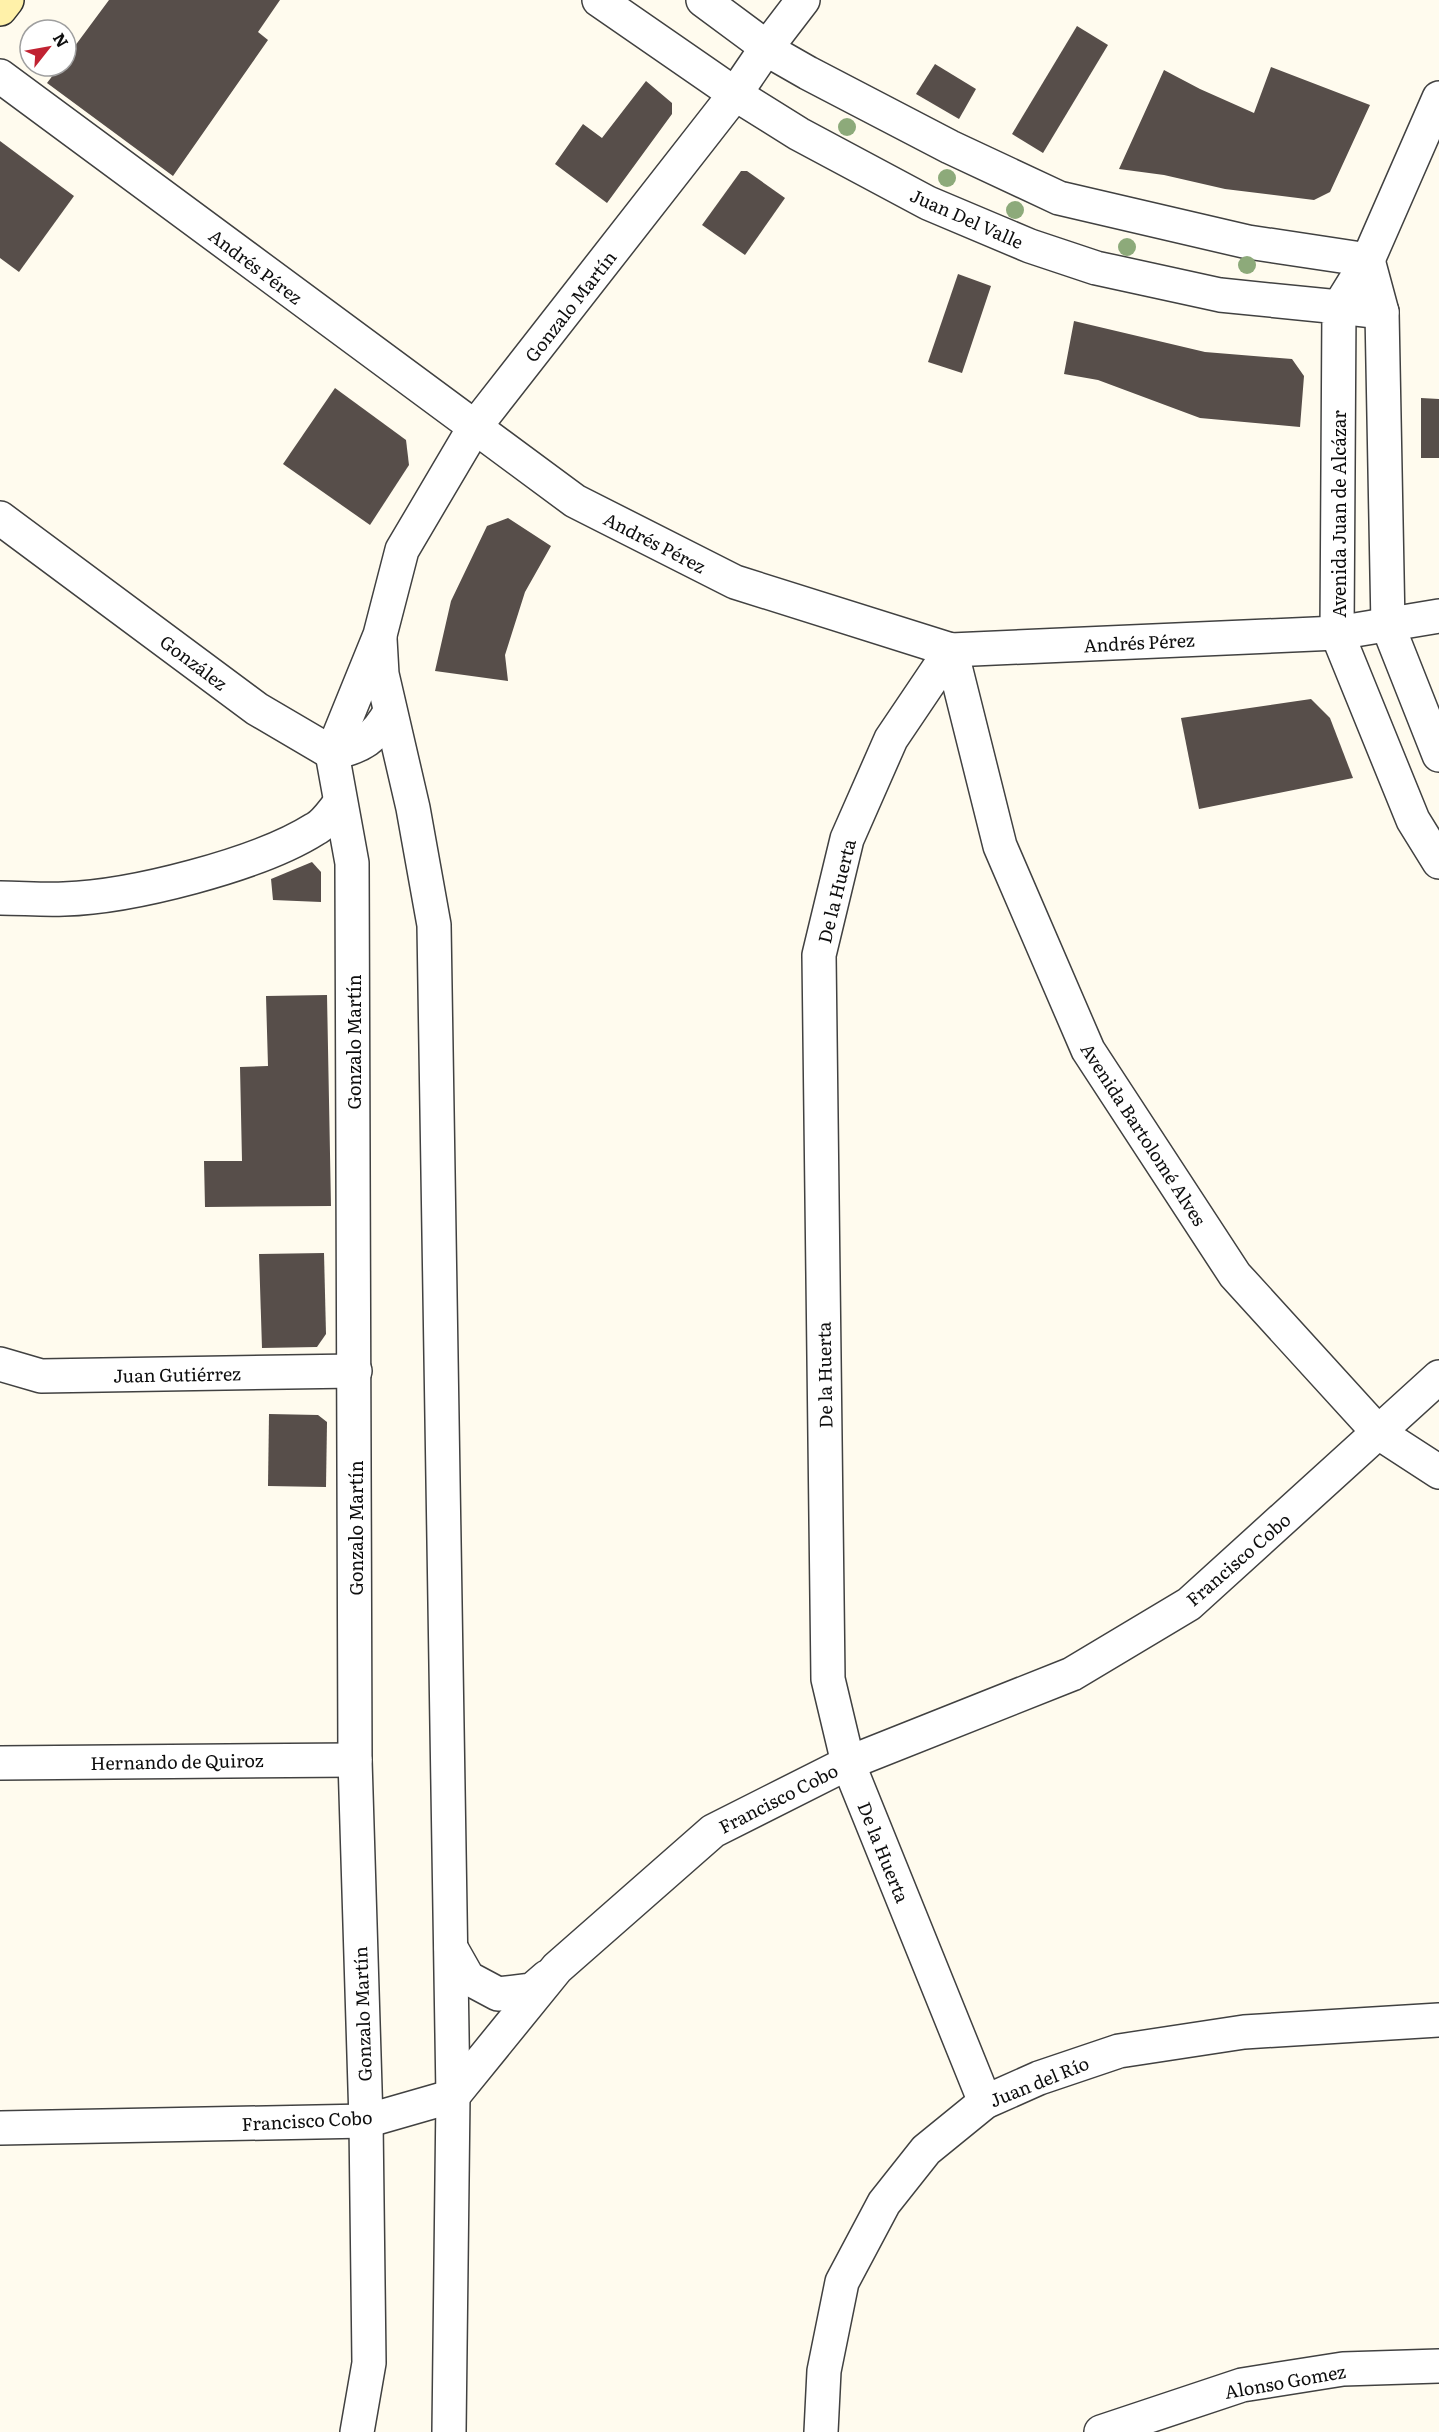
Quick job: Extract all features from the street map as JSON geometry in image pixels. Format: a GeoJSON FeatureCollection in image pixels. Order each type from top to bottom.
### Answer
{"type":"FeatureCollection","features":[{"type":"Feature","properties":{"kind":"main road"},"geometry":{"type":"LineString","coordinates":[[0,9],[7,0]]}},
{"type":"Feature","properties":{"kind":"street","name":"Juan Del Valle"},"geometry":{"type":"LineString","coordinates":[[599,0],[735,94],[799,134],[928,203],[1030,246],[1096,268],[1220,295],[1382,312]]}},
{"type":"Feature","properties":{"kind":"street"},"geometry":{"type":"LineString","coordinates":[[703,0],[767,47],[846,93],[1059,198],[1248,242],[1368,260]]}},
{"type":"Feature","properties":{"kind":"street","name":"Gonzalo Martín"},"geometry":{"type":"LineString","coordinates":[[357,2432],[369,2363],[366,2121],[355,1760],[356,1371],[352,863],[332,753],[380,635],[402,550],[474,429],[735,94],[767,47],[804,0]]}},
{"type":"Feature","properties":{"kind":"street","name":"Andrés Pérez"},"geometry":{"type":"LineString","coordinates":[[0,76],[474,429],[575,501],[735,582],[951,650],[1337,633],[1439,616]]}},
{"type":"Feature","properties":{"kind":"street"},"geometry":{"type":"LineString","coordinates":[[1339,307],[1368,260],[1439,98]]}},
{"type":"Feature","properties":{"kind":"street"},"geometry":{"type":"LineString","coordinates":[[1368,260],[1382,312],[1388,626],[1439,755]]}},
{"type":"Feature","properties":{"kind":"street","name":"Avenida Juan de Alcázar"},"geometry":{"type":"LineString","coordinates":[[1339,307],[1337,633],[1413,820],[1439,862]]}},
{"type":"Feature","properties":{"kind":"street","name":"González"},"geometry":{"type":"LineString","coordinates":[[0,518],[257,708],[332,753]]}},
{"type":"Feature","properties":{"kind":"street","name":"Gonzalo Martín"},"geometry":{"type":"LineString","coordinates":[[380,635],[382,674],[413,808],[434,925],[452,1948],[453,2096],[449,2432]]}},
{"type":"Feature","properties":{"kind":"street","name":"Avenida Bartolomé Alves"},"geometry":{"type":"LineString","coordinates":[[951,650],[1000,846],[1088,1050],[1235,1275],[1379,1433],[1439,1472]]}},
{"type":"Feature","properties":{"kind":"street","name":"De la Huerta"},"geometry":{"type":"LineString","coordinates":[[951,650],[891,739],[847,839],[819,955],[828,1679],[848,1763],[985,2102]]}},
{"type":"Feature","properties":{"kind":"street"},"geometry":{"type":"LineString","coordinates":[[332,753],[353,749],[367,742],[378,732],[390,712]]}},
{"type":"Feature","properties":{"kind":"street"},"geometry":{"type":"LineString","coordinates":[[0,898],[66,899],[135,889],[207,872],[279,847],[317,829],[340,803]]}},
{"type":"Feature","properties":{"kind":"street","name":"Juan Gutiérrez"},"geometry":{"type":"LineString","coordinates":[[0,1364],[41,1376],[356,1371]]}},
{"type":"Feature","properties":{"kind":"street","name":"Francisco Cobo"},"geometry":{"type":"LineString","coordinates":[[0,2128],[366,2121],[453,2096],[557,1968],[713,1831],[848,1763],[1072,1674],[1189,1604],[1439,1377]]}},
{"type":"Feature","properties":{"kind":"street","name":"Hernando de Quiroz"},"geometry":{"type":"LineString","coordinates":[[0,1763],[355,1760]]}},
{"type":"Feature","properties":{"kind":"street"},"geometry":{"type":"LineString","coordinates":[[452,1948],[468,1978],[498,1994],[532,1990],[557,1968]]}},
{"type":"Feature","properties":{"kind":"street","name":"Juan del Río"},"geometry":{"type":"LineString","coordinates":[[821,2432],[824,2371],[842,2282],[884,2203],[926,2150],[985,2102],[1039,2078],[1119,2051],[1244,2032],[1439,2020]]}},
{"type":"Feature","properties":{"kind":"street","name":"Alonso Gomez"},"geometry":{"type":"LineString","coordinates":[[1101,2432],[1242,2385],[1343,2369],[1439,2366]]}},
{"type":"Feature","properties":{"kind":"building"},"geometry":{"type":"Polygon","coordinates":[[[109,0],[280,0],[258,32],[268,40],[173,176],[47,83],[51,78],[78,78],[78,42],[109,0]]]}},
{"type":"Feature","properties":{"kind":"building"},"geometry":{"type":"Polygon","coordinates":[[[1077,26],[1108,45],[1043,153],[1012,134],[1077,26]]]}},
{"type":"Feature","properties":{"kind":"building"},"geometry":{"type":"Polygon","coordinates":[[[935,64],[976,89],[959,119],[916,94],[935,64]]]}},
{"type":"Feature","properties":{"kind":"building"},"geometry":{"type":"Polygon","coordinates":[[[1271,67],[1370,105],[1330,192],[1314,200],[1225,189],[1164,175],[1119,169],[1164,70],[1254,113],[1271,67]]]}},
{"type":"Feature","properties":{"kind":"building"},"geometry":{"type":"Polygon","coordinates":[[[646,81],[672,103],[672,114],[607,203],[555,164],[583,124],[602,138],[646,81]]]}},
{"type":"Feature","properties":{"kind":"building"},"geometry":{"type":"Polygon","coordinates":[[[0,141],[74,196],[19,272],[0,258],[0,141]]]}},
{"type":"Feature","properties":{"kind":"building"},"geometry":{"type":"Polygon","coordinates":[[[741,171],[747,171],[785,198],[745,255],[702,225],[741,171]]]}},
{"type":"Feature","properties":{"kind":"building"},"geometry":{"type":"Polygon","coordinates":[[[958,274],[991,286],[962,373],[928,362],[958,274]]]}},
{"type":"Feature","properties":{"kind":"building"},"geometry":{"type":"Polygon","coordinates":[[[1074,321],[1205,352],[1292,359],[1304,376],[1300,427],[1200,418],[1098,380],[1064,374],[1074,321]]]}},
{"type":"Feature","properties":{"kind":"building"},"geometry":{"type":"Polygon","coordinates":[[[335,388],[406,440],[409,465],[370,525],[283,464],[335,388]]]}},
{"type":"Feature","properties":{"kind":"building"},"geometry":{"type":"Polygon","coordinates":[[[1421,398],[1439,399],[1439,458],[1421,458],[1421,398]]]}},
{"type":"Feature","properties":{"kind":"building"},"geometry":{"type":"Polygon","coordinates":[[[508,518],[551,546],[525,592],[505,655],[508,681],[435,671],[451,601],[487,526],[508,518]]]}},
{"type":"Feature","properties":{"kind":"building"},"geometry":{"type":"Polygon","coordinates":[[[1311,699],[1330,718],[1353,778],[1199,809],[1181,718],[1311,699]]]}},
{"type":"Feature","properties":{"kind":"building"},"geometry":{"type":"Polygon","coordinates":[[[312,862],[321,872],[321,902],[273,900],[271,879],[312,862]]]}},
{"type":"Feature","properties":{"kind":"building"},"geometry":{"type":"Polygon","coordinates":[[[327,995],[331,1206],[205,1207],[204,1161],[242,1161],[240,1067],[268,1066],[266,996],[327,995]]]}},
{"type":"Feature","properties":{"kind":"building"},"geometry":{"type":"Polygon","coordinates":[[[324,1253],[326,1334],[317,1347],[262,1348],[259,1254],[324,1253]]]}},
{"type":"Feature","properties":{"kind":"building"},"geometry":{"type":"Polygon","coordinates":[[[269,1414],[318,1415],[327,1422],[326,1487],[268,1486],[269,1414]]]}}]}
